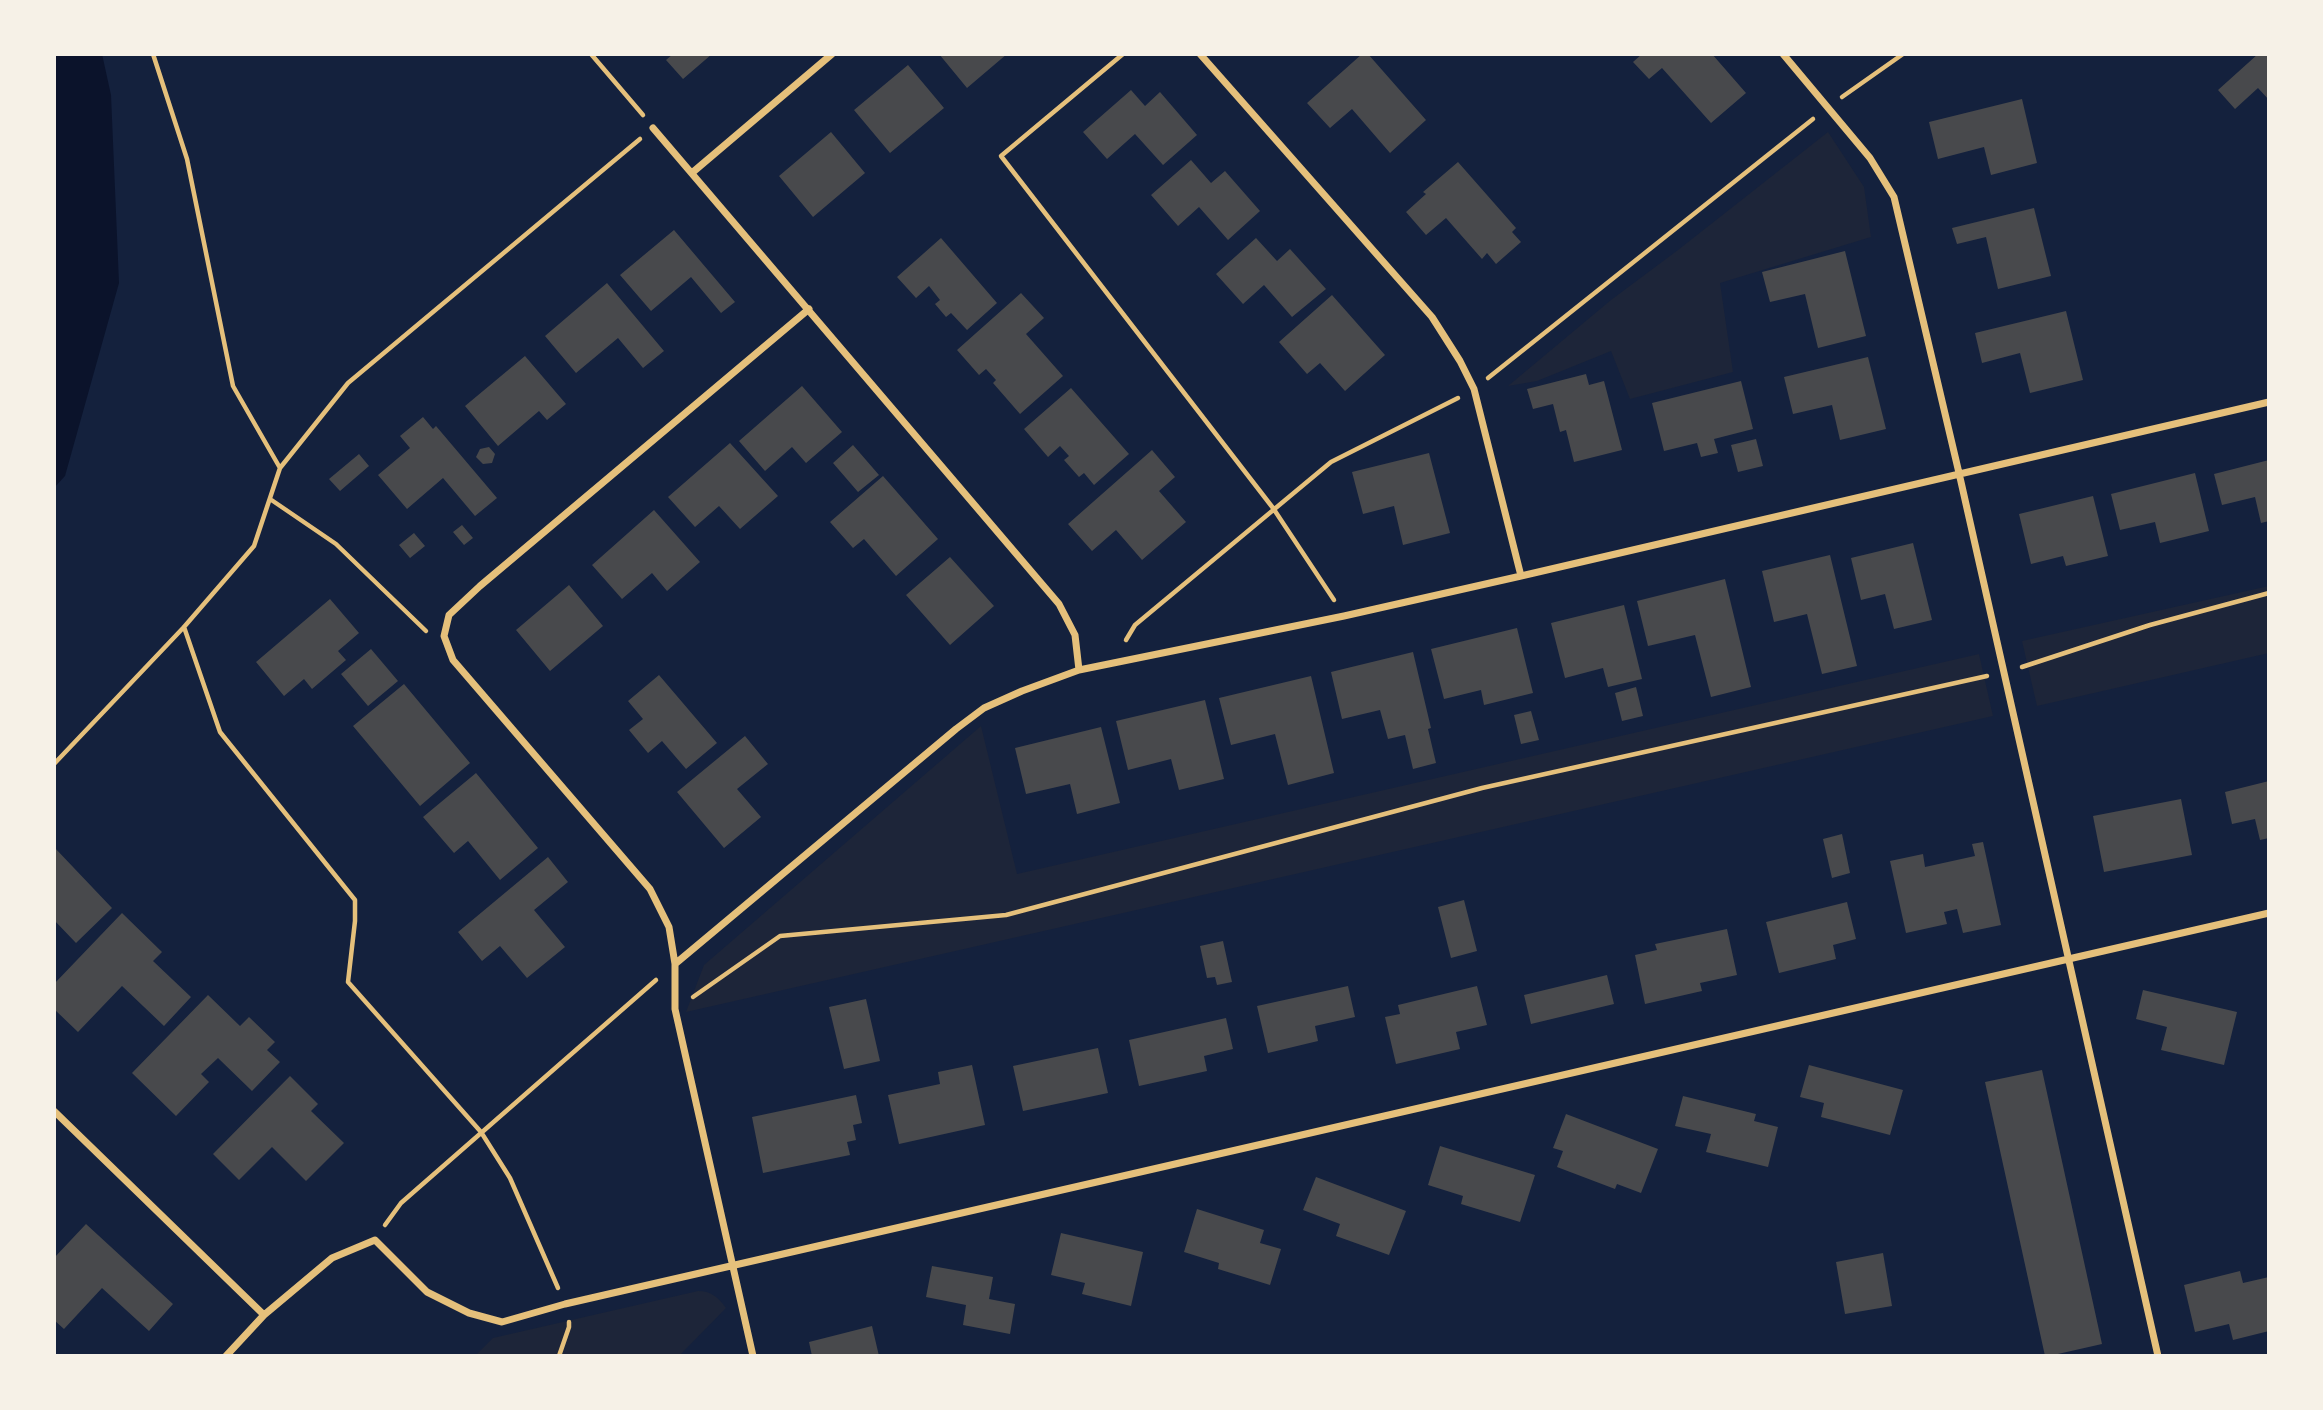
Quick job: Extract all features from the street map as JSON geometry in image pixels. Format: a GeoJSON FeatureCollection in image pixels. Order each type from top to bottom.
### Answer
{"type":"FeatureCollection","features":[{"type":"Feature","properties":{"kind":"street"},"geometry":{"type":"LineString","coordinates":[[693,172],[832,54]]}},
{"type":"Feature","properties":{"kind":"street"},"geometry":{"type":"LineString","coordinates":[[1200,54],[1433,317],[1474,389],[1521,576]]}},
{"type":"Feature","properties":{"kind":"street"},"geometry":{"type":"LineString","coordinates":[[1783,54],[1870,158],[1894,197],[2158,1356]]}},
{"type":"Feature","properties":{"kind":"street"},"geometry":{"type":"LineString","coordinates":[[653,128],[1059,604],[1075,635],[1079,670]]}},
{"type":"Feature","properties":{"kind":"street"},"geometry":{"type":"LineString","coordinates":[[752,1356],[675,1009],[674,964],[669,927],[650,888],[453,660],[444,636],[449,615],[480,586],[809,309]]}},
{"type":"Feature","properties":{"kind":"street"},"geometry":{"type":"LineString","coordinates":[[674,964],[984,708],[1079,670],[1521,576],[2269,402]]}},
{"type":"Feature","properties":{"kind":"street"},"geometry":{"type":"LineString","coordinates":[[226,1356],[264,1315],[332,1258],[375,1240],[427,1292],[469,1313],[502,1322],[565,1304],[2269,913]]}},
{"type":"Feature","properties":{"kind":"street"},"geometry":{"type":"LineString","coordinates":[[54,1111],[264,1315]]}},
{"type":"Feature","properties":{"kind":"path"},"geometry":{"type":"LineString","coordinates":[[153,54],[187,159],[233,386],[280,468]]}},
{"type":"Feature","properties":{"kind":"path"},"geometry":{"type":"LineString","coordinates":[[54,764],[184,627],[254,546],[280,468],[348,383],[653,128],[592,54]]}},
{"type":"Feature","properties":{"kind":"path"},"geometry":{"type":"LineString","coordinates":[[1123,54],[1000,156],[1273,508],[1343,615]]}},
{"type":"Feature","properties":{"kind":"path"},"geometry":{"type":"LineString","coordinates":[[1111,665],[1135,625],[1331,462],[1474,389],[1828,107],[1903,54]]}},
{"type":"Feature","properties":{"kind":"path"},"geometry":{"type":"LineString","coordinates":[[270,499],[336,544],[424,630],[444,636]]}},
{"type":"Feature","properties":{"kind":"path"},"geometry":{"type":"LineString","coordinates":[[675,1009],[780,936],[1006,915],[1482,788],[2003,673],[2150,625],[2269,593]]}},
{"type":"Feature","properties":{"kind":"path"},"geometry":{"type":"LineString","coordinates":[[184,627],[220,732],[355,900],[348,982],[481,1132],[510,1178],[565,1304],[569,1327],[559,1356]]}},
{"type":"Feature","properties":{"kind":"path"},"geometry":{"type":"LineString","coordinates":[[375,1240],[401,1203],[674,964]]}},
{"type":"Feature","properties":{"kind":"shaded area"},"geometry":{"type":"Polygon","coordinates":[[[54,54],[102,54],[111,95],[119,283],[65,476],[54,488],[54,54]]]}},
{"type":"Feature","properties":{"kind":"shaded area"},"geometry":{"type":"Polygon","coordinates":[[[1828,132],[1864,187],[1871,237],[1720,283],[1733,372],[1630,399],[1611,351],[1537,381],[1508,386],[1611,300],[1828,132]]]}},
{"type":"Feature","properties":{"kind":"shaded area"},"geometry":{"type":"Polygon","coordinates":[[[2269,586],[2269,653],[2037,706],[2022,641],[2269,586]]]}},
{"type":"Feature","properties":{"kind":"shaded area"},"geometry":{"type":"Polygon","coordinates":[[[1979,654],[1993,716],[686,1012],[704,965],[981,726],[1017,874],[1979,654]]]}},
{"type":"Feature","properties":{"kind":"shaded area"},"geometry":{"type":"Polygon","coordinates":[[[698,1291],[714,1295],[726,1308],[679,1356],[475,1356],[493,1338],[698,1291]]]}},
{"type":"Feature","properties":{"kind":"building"},"geometry":{"type":"Polygon","coordinates":[[[673,54],[712,54],[683,79],[666,60],[673,54]]]}},
{"type":"Feature","properties":{"kind":"building"},"geometry":{"type":"Polygon","coordinates":[[[939,54],[1007,54],[967,88],[939,54]]]}},
{"type":"Feature","properties":{"kind":"building"},"geometry":{"type":"Polygon","coordinates":[[[1362,54],[1368,54],[1426,120],[1390,153],[1352,109],[1330,128],[1307,103],[1362,54]]]}},
{"type":"Feature","properties":{"kind":"building"},"geometry":{"type":"Polygon","coordinates":[[[1642,54],[1712,54],[1746,93],[1711,123],[1662,68],[1649,79],[1633,62],[1642,54]]]}},
{"type":"Feature","properties":{"kind":"building"},"geometry":{"type":"Polygon","coordinates":[[[2258,54],[2269,54],[2269,100],[2258,88],[2235,109],[2218,90],[2258,54]]]}},
{"type":"Feature","properties":{"kind":"building"},"geometry":{"type":"Polygon","coordinates":[[[908,65],[944,108],[890,153],[854,110],[908,65]]]}},
{"type":"Feature","properties":{"kind":"building"},"geometry":{"type":"Polygon","coordinates":[[[1131,90],[1145,106],[1160,92],[1197,135],[1163,165],[1135,134],[1107,159],[1083,132],[1131,90]]]}},
{"type":"Feature","properties":{"kind":"building"},"geometry":{"type":"Polygon","coordinates":[[[2022,99],[2037,163],[1991,175],[1984,147],[1938,159],[1929,122],[2022,99]]]}},
{"type":"Feature","properties":{"kind":"building"},"geometry":{"type":"Polygon","coordinates":[[[831,132],[865,173],[813,217],[779,176],[831,132]]]}},
{"type":"Feature","properties":{"kind":"building"},"geometry":{"type":"Polygon","coordinates":[[[1191,160],[1211,183],[1225,171],[1260,211],[1228,240],[1199,207],[1178,226],[1151,195],[1191,160]]]}},
{"type":"Feature","properties":{"kind":"building"},"geometry":{"type":"Polygon","coordinates":[[[1458,162],[1516,228],[1512,232],[1521,242],[1496,264],[1487,253],[1482,259],[1446,218],[1426,235],[1406,212],[1426,194],[1423,192],[1458,162]]]}},
{"type":"Feature","properties":{"kind":"building"},"geometry":{"type":"Polygon","coordinates":[[[2034,208],[2051,276],[1998,289],[1986,237],[1957,244],[1952,228],[2034,208]]]}},
{"type":"Feature","properties":{"kind":"building"},"geometry":{"type":"Polygon","coordinates":[[[674,230],[735,302],[721,313],[691,277],[651,311],[620,275],[674,230]]]}},
{"type":"Feature","properties":{"kind":"building"},"geometry":{"type":"Polygon","coordinates":[[[941,238],[997,303],[967,330],[951,313],[946,317],[935,304],[940,300],[929,286],[916,298],[897,277],[941,238]]]}},
{"type":"Feature","properties":{"kind":"building"},"geometry":{"type":"Polygon","coordinates":[[[1256,238],[1277,261],[1290,249],[1326,289],[1292,317],[1264,285],[1243,304],[1216,274],[1256,238]]]}},
{"type":"Feature","properties":{"kind":"building"},"geometry":{"type":"Polygon","coordinates":[[[1845,251],[1866,336],[1818,348],[1805,294],[1770,302],[1762,272],[1845,251]]]}},
{"type":"Feature","properties":{"kind":"building"},"geometry":{"type":"Polygon","coordinates":[[[607,283],[664,351],[643,368],[618,338],[576,373],[545,336],[607,283]]]}},
{"type":"Feature","properties":{"kind":"building"},"geometry":{"type":"Polygon","coordinates":[[[1021,293],[1044,318],[1026,334],[1063,376],[1020,414],[993,383],[996,380],[986,369],[979,375],[957,350],[1021,293]]]}},
{"type":"Feature","properties":{"kind":"building"},"geometry":{"type":"Polygon","coordinates":[[[1332,295],[1385,355],[1345,391],[1320,363],[1307,374],[1279,342],[1332,295]]]}},
{"type":"Feature","properties":{"kind":"building"},"geometry":{"type":"Polygon","coordinates":[[[2066,311],[2083,380],[2030,393],[2020,353],[1982,363],[1975,333],[2066,311]]]}},
{"type":"Feature","properties":{"kind":"building"},"geometry":{"type":"Polygon","coordinates":[[[525,356],[566,404],[547,420],[539,411],[498,446],[465,406],[525,356]]]}},
{"type":"Feature","properties":{"kind":"building"},"geometry":{"type":"Polygon","coordinates":[[[1868,357],[1886,429],[1840,440],[1832,405],[1793,414],[1784,377],[1868,357]]]}},
{"type":"Feature","properties":{"kind":"building"},"geometry":{"type":"Polygon","coordinates":[[[1586,374],[1589,385],[1604,381],[1622,450],[1574,462],[1566,430],[1560,432],[1553,404],[1533,409],[1527,389],[1586,374]]]}},
{"type":"Feature","properties":{"kind":"building"},"geometry":{"type":"Polygon","coordinates":[[[1741,381],[1753,429],[1714,439],[1718,453],[1701,457],[1697,443],[1664,451],[1652,403],[1741,381]]]}},
{"type":"Feature","properties":{"kind":"building"},"geometry":{"type":"Polygon","coordinates":[[[802,386],[842,432],[806,463],[792,447],[765,471],[739,441],[802,386]]]}},
{"type":"Feature","properties":{"kind":"building"},"geometry":{"type":"Polygon","coordinates":[[[1071,388],[1129,454],[1094,485],[1084,473],[1079,477],[1064,460],[1069,456],[1060,446],[1048,457],[1024,429],[1071,388]]]}},
{"type":"Feature","properties":{"kind":"building"},"geometry":{"type":"Polygon","coordinates":[[[423,417],[433,429],[436,426],[497,498],[475,516],[443,478],[407,509],[378,475],[410,448],[400,436],[423,417]]]}},
{"type":"Feature","properties":{"kind":"building"},"geometry":{"type":"Polygon","coordinates":[[[1756,439],[1763,466],[1738,472],[1731,445],[1756,439]]]}},
{"type":"Feature","properties":{"kind":"building"},"geometry":{"type":"Polygon","coordinates":[[[730,443],[778,496],[740,529],[719,506],[695,527],[668,497],[730,443]]]}},
{"type":"Feature","properties":{"kind":"building"},"geometry":{"type":"Polygon","coordinates":[[[853,445],[879,475],[858,492],[833,463],[853,445]]]}},
{"type":"Feature","properties":{"kind":"building"},"geometry":{"type":"Polygon","coordinates":[[[489,447],[495,454],[492,463],[483,464],[476,457],[480,449],[489,447]]]}},
{"type":"Feature","properties":{"kind":"building"},"geometry":{"type":"Polygon","coordinates":[[[1152,450],[1175,477],[1159,491],[1186,522],[1142,560],[1116,530],[1092,551],[1068,524],[1152,450]]]}},
{"type":"Feature","properties":{"kind":"building"},"geometry":{"type":"Polygon","coordinates":[[[1429,453],[1450,533],[1403,545],[1394,506],[1363,514],[1352,472],[1429,453]]]}},
{"type":"Feature","properties":{"kind":"building"},"geometry":{"type":"Polygon","coordinates":[[[359,454],[369,466],[340,491],[329,479],[359,454]]]}},
{"type":"Feature","properties":{"kind":"building"},"geometry":{"type":"Polygon","coordinates":[[[2269,460],[2269,521],[2261,523],[2255,497],[2222,505],[2214,474],[2269,460]]]}},
{"type":"Feature","properties":{"kind":"building"},"geometry":{"type":"Polygon","coordinates":[[[2195,473],[2209,531],[2160,543],[2155,522],[2120,530],[2111,494],[2195,473]]]}},
{"type":"Feature","properties":{"kind":"building"},"geometry":{"type":"Polygon","coordinates":[[[883,476],[938,539],[896,576],[864,539],[853,548],[830,522],[883,476]]]}},
{"type":"Feature","properties":{"kind":"building"},"geometry":{"type":"Polygon","coordinates":[[[2093,496],[2108,556],[2066,566],[2063,556],[2031,564],[2019,514],[2093,496]]]}},
{"type":"Feature","properties":{"kind":"building"},"geometry":{"type":"Polygon","coordinates":[[[654,510],[700,562],[667,591],[652,573],[622,599],[592,565],[654,510]]]}},
{"type":"Feature","properties":{"kind":"building"},"geometry":{"type":"Polygon","coordinates":[[[462,525],[473,538],[464,545],[453,532],[462,525]]]}},
{"type":"Feature","properties":{"kind":"building"},"geometry":{"type":"Polygon","coordinates":[[[414,533],[425,546],[410,558],[399,545],[414,533]]]}},
{"type":"Feature","properties":{"kind":"building"},"geometry":{"type":"Polygon","coordinates":[[[1913,543],[1932,620],[1894,629],[1885,594],[1861,600],[1851,558],[1913,543]]]}},
{"type":"Feature","properties":{"kind":"building"},"geometry":{"type":"Polygon","coordinates":[[[1830,555],[1857,666],[1822,674],[1807,614],[1774,622],[1762,571],[1830,555]]]}},
{"type":"Feature","properties":{"kind":"building"},"geometry":{"type":"Polygon","coordinates":[[[950,557],[994,606],[950,645],[906,595],[950,557]]]}},
{"type":"Feature","properties":{"kind":"building"},"geometry":{"type":"Polygon","coordinates":[[[1725,579],[1751,687],[1711,697],[1695,635],[1648,646],[1637,601],[1725,579]]]}},
{"type":"Feature","properties":{"kind":"building"},"geometry":{"type":"Polygon","coordinates":[[[569,585],[603,626],[550,671],[516,630],[569,585]]]}},
{"type":"Feature","properties":{"kind":"building"},"geometry":{"type":"Polygon","coordinates":[[[330,599],[359,633],[338,651],[346,660],[312,689],[304,679],[284,696],[256,662],[330,599]]]}},
{"type":"Feature","properties":{"kind":"building"},"geometry":{"type":"Polygon","coordinates":[[[1624,605],[1642,679],[1608,687],[1603,668],[1565,678],[1551,623],[1624,605]]]}},
{"type":"Feature","properties":{"kind":"building"},"geometry":{"type":"Polygon","coordinates":[[[1517,628],[1533,693],[1484,705],[1481,690],[1444,699],[1431,649],[1517,628]]]}},
{"type":"Feature","properties":{"kind":"building"},"geometry":{"type":"Polygon","coordinates":[[[371,649],[398,681],[368,706],[341,674],[371,649]]]}},
{"type":"Feature","properties":{"kind":"building"},"geometry":{"type":"Polygon","coordinates":[[[1413,652],[1431,728],[1428,729],[1436,763],[1413,769],[1405,735],[1388,739],[1380,710],[1342,719],[1331,672],[1413,652]]]}},
{"type":"Feature","properties":{"kind":"building"},"geometry":{"type":"Polygon","coordinates":[[[659,675],[717,743],[686,769],[662,741],[648,753],[629,730],[643,719],[628,701],[659,675]]]}},
{"type":"Feature","properties":{"kind":"building"},"geometry":{"type":"Polygon","coordinates":[[[1311,676],[1334,773],[1288,785],[1275,734],[1231,745],[1219,698],[1311,676]]]}},
{"type":"Feature","properties":{"kind":"building"},"geometry":{"type":"Polygon","coordinates":[[[404,684],[470,763],[420,806],[353,726],[404,684]]]}},
{"type":"Feature","properties":{"kind":"building"},"geometry":{"type":"Polygon","coordinates":[[[1636,687],[1643,716],[1622,721],[1615,693],[1636,687]]]}},
{"type":"Feature","properties":{"kind":"building"},"geometry":{"type":"Polygon","coordinates":[[[1205,700],[1224,779],[1179,790],[1171,759],[1128,770],[1116,721],[1205,700]]]}},
{"type":"Feature","properties":{"kind":"building"},"geometry":{"type":"Polygon","coordinates":[[[1531,711],[1539,740],[1521,744],[1514,715],[1531,711]]]}},
{"type":"Feature","properties":{"kind":"building"},"geometry":{"type":"Polygon","coordinates":[[[1101,727],[1120,803],[1077,814],[1070,784],[1026,794],[1015,748],[1101,727]]]}},
{"type":"Feature","properties":{"kind":"building"},"geometry":{"type":"Polygon","coordinates":[[[745,736],[768,764],[737,789],[761,817],[724,848],[677,792],[745,736]]]}},
{"type":"Feature","properties":{"kind":"building"},"geometry":{"type":"Polygon","coordinates":[[[476,773],[538,848],[500,880],[468,841],[454,853],[423,817],[476,773]]]}},
{"type":"Feature","properties":{"kind":"building"},"geometry":{"type":"Polygon","coordinates":[[[2269,781],[2269,838],[2260,840],[2255,819],[2232,824],[2225,792],[2269,781]]]}},
{"type":"Feature","properties":{"kind":"building"},"geometry":{"type":"Polygon","coordinates":[[[2181,799],[2192,855],[2104,872],[2093,816],[2181,799]]]}},
{"type":"Feature","properties":{"kind":"building"},"geometry":{"type":"Polygon","coordinates":[[[1842,834],[1850,873],[1832,878],[1823,839],[1842,834]]]}},
{"type":"Feature","properties":{"kind":"building"},"geometry":{"type":"Polygon","coordinates":[[[1983,842],[2001,925],[1963,933],[1957,909],[1944,912],[1947,924],[1906,933],[1890,861],[1923,854],[1925,867],[1975,856],[1972,844],[1983,842]]]}},
{"type":"Feature","properties":{"kind":"building"},"geometry":{"type":"Polygon","coordinates":[[[54,847],[112,908],[76,943],[54,920],[54,847]]]}},
{"type":"Feature","properties":{"kind":"building"},"geometry":{"type":"Polygon","coordinates":[[[548,857],[568,882],[534,910],[565,947],[527,978],[500,946],[482,961],[458,932],[548,857]]]}},
{"type":"Feature","properties":{"kind":"building"},"geometry":{"type":"Polygon","coordinates":[[[1464,900],[1477,951],[1451,958],[1438,907],[1464,900]]]}},
{"type":"Feature","properties":{"kind":"building"},"geometry":{"type":"Polygon","coordinates":[[[1847,902],[1856,939],[1833,945],[1836,959],[1779,973],[1766,922],[1847,902]]]}},
{"type":"Feature","properties":{"kind":"building"},"geometry":{"type":"Polygon","coordinates":[[[122,913],[162,952],[153,961],[191,997],[164,1026],[122,986],[78,1032],[54,1009],[54,984],[122,913]]]}},
{"type":"Feature","properties":{"kind":"building"},"geometry":{"type":"Polygon","coordinates":[[[1727,929],[1737,975],[1700,983],[1702,991],[1645,1004],[1635,955],[1657,950],[1655,944],[1727,929]]]}},
{"type":"Feature","properties":{"kind":"building"},"geometry":{"type":"Polygon","coordinates":[[[1223,941],[1232,982],[1217,985],[1215,977],[1207,978],[1200,946],[1223,941]]]}},
{"type":"Feature","properties":{"kind":"building"},"geometry":{"type":"Polygon","coordinates":[[[1607,975],[1614,1004],[1531,1024],[1524,995],[1607,975]]]}},
{"type":"Feature","properties":{"kind":"building"},"geometry":{"type":"Polygon","coordinates":[[[1348,986],[1355,1017],[1315,1026],[1318,1041],[1268,1053],[1257,1006],[1348,986]]]}},
{"type":"Feature","properties":{"kind":"building"},"geometry":{"type":"Polygon","coordinates":[[[1477,986],[1487,1025],[1456,1032],[1460,1049],[1396,1064],[1385,1017],[1400,1014],[1398,1005],[1477,986]]]}},
{"type":"Feature","properties":{"kind":"building"},"geometry":{"type":"Polygon","coordinates":[[[2143,990],[2237,1012],[2224,1065],[2161,1050],[2167,1027],[2136,1019],[2143,990]]]}},
{"type":"Feature","properties":{"kind":"building"},"geometry":{"type":"Polygon","coordinates":[[[208,995],[240,1026],[249,1017],[275,1042],[267,1050],[280,1062],[252,1091],[218,1058],[201,1074],[209,1082],[176,1116],[132,1073],[208,995]]]}},
{"type":"Feature","properties":{"kind":"building"},"geometry":{"type":"Polygon","coordinates":[[[866,999],[880,1061],[844,1069],[829,1007],[866,999]]]}},
{"type":"Feature","properties":{"kind":"building"},"geometry":{"type":"Polygon","coordinates":[[[1226,1018],[1233,1049],[1204,1056],[1207,1071],[1139,1086],[1129,1040],[1226,1018]]]}},
{"type":"Feature","properties":{"kind":"building"},"geometry":{"type":"Polygon","coordinates":[[[1098,1048],[1108,1093],[1023,1111],[1013,1066],[1098,1048]]]}},
{"type":"Feature","properties":{"kind":"building"},"geometry":{"type":"Polygon","coordinates":[[[972,1065],[985,1125],[899,1144],[888,1095],[940,1084],[938,1072],[972,1065]]]}},
{"type":"Feature","properties":{"kind":"building"},"geometry":{"type":"Polygon","coordinates":[[[1809,1065],[1903,1090],[1890,1135],[1821,1117],[1824,1103],[1800,1097],[1809,1065]]]}},
{"type":"Feature","properties":{"kind":"building"},"geometry":{"type":"Polygon","coordinates":[[[2042,1070],[2102,1344],[2049,1356],[2045,1356],[1985,1082],[2042,1070]]]}},
{"type":"Feature","properties":{"kind":"building"},"geometry":{"type":"Polygon","coordinates":[[[290,1076],[318,1104],[311,1111],[344,1143],[306,1181],[272,1147],[239,1180],[213,1154],[290,1076]]]}},
{"type":"Feature","properties":{"kind":"building"},"geometry":{"type":"Polygon","coordinates":[[[856,1095],[862,1123],[853,1125],[856,1140],[847,1142],[850,1155],[763,1173],[752,1117],[856,1095]]]}},
{"type":"Feature","properties":{"kind":"building"},"geometry":{"type":"Polygon","coordinates":[[[1683,1096],[1756,1114],[1754,1121],[1778,1127],[1768,1167],[1706,1152],[1711,1134],[1675,1126],[1683,1096]]]}},
{"type":"Feature","properties":{"kind":"building"},"geometry":{"type":"Polygon","coordinates":[[[1566,1114],[1658,1149],[1641,1193],[1617,1184],[1615,1189],[1557,1167],[1563,1151],[1553,1148],[1566,1114]]]}},
{"type":"Feature","properties":{"kind":"building"},"geometry":{"type":"Polygon","coordinates":[[[1440,1146],[1535,1175],[1520,1222],[1461,1204],[1463,1196],[1428,1185],[1440,1146]]]}},
{"type":"Feature","properties":{"kind":"building"},"geometry":{"type":"Polygon","coordinates":[[[1316,1177],[1406,1211],[1389,1255],[1336,1236],[1340,1224],[1303,1210],[1316,1177]]]}},
{"type":"Feature","properties":{"kind":"building"},"geometry":{"type":"Polygon","coordinates":[[[1197,1209],[1264,1230],[1260,1243],[1281,1249],[1270,1285],[1218,1269],[1219,1263],[1184,1252],[1197,1209]]]}},
{"type":"Feature","properties":{"kind":"building"},"geometry":{"type":"Polygon","coordinates":[[[86,1224],[173,1304],[149,1331],[102,1288],[64,1329],[54,1320],[54,1258],[86,1224]]]}},
{"type":"Feature","properties":{"kind":"building"},"geometry":{"type":"Polygon","coordinates":[[[1061,1233],[1143,1252],[1131,1306],[1082,1294],[1085,1283],[1051,1275],[1061,1233]]]}},
{"type":"Feature","properties":{"kind":"building"},"geometry":{"type":"Polygon","coordinates":[[[1883,1253],[1892,1306],[1845,1314],[1836,1262],[1883,1253]]]}},
{"type":"Feature","properties":{"kind":"building"},"geometry":{"type":"Polygon","coordinates":[[[932,1266],[993,1277],[989,1299],[1015,1304],[1010,1334],[963,1325],[966,1305],[926,1297],[932,1266]]]}},
{"type":"Feature","properties":{"kind":"building"},"geometry":{"type":"Polygon","coordinates":[[[2240,1271],[2243,1283],[2269,1277],[2269,1331],[2233,1340],[2229,1324],[2195,1332],[2184,1285],[2240,1271]]]}},
{"type":"Feature","properties":{"kind":"building"},"geometry":{"type":"Polygon","coordinates":[[[872,1326],[879,1356],[812,1356],[809,1342],[872,1326]]]}}]}
